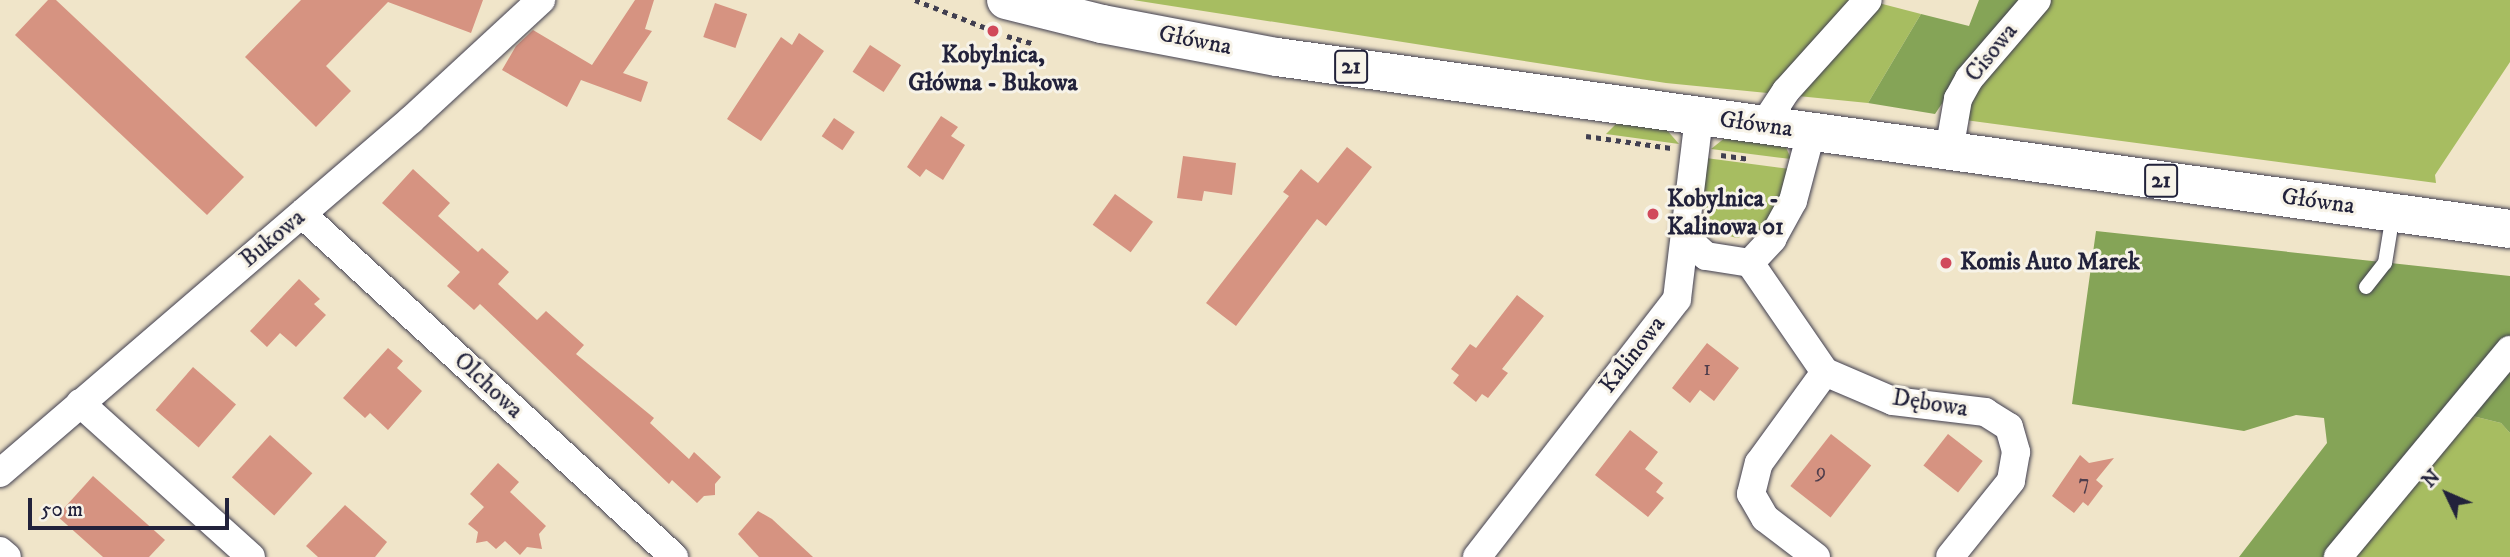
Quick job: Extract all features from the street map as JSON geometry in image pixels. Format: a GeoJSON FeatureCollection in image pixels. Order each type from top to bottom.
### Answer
{"type":"FeatureCollection","features":[{"type":"Feature","properties":{"kind":"main road","name":"Główna"},"geometry":{"type":"LineString","coordinates":[[1006,0],[1102,24],[1277,57],[2510,229]]}},
{"type":"Feature","properties":{"kind":"street","name":"Bukowa"},"geometry":{"type":"LineString","coordinates":[[0,472],[302,214],[541,0]]}},
{"type":"Feature","properties":{"kind":"street"},"geometry":{"type":"LineString","coordinates":[[1763,126],[1786,91],[1868,0]]}},
{"type":"Feature","properties":{"kind":"street","name":"Cisowa"},"geometry":{"type":"LineString","coordinates":[[1949,151],[1958,99],[1969,79],[2037,0]]}},
{"type":"Feature","properties":{"kind":"street","name":"Kalinowa"},"geometry":{"type":"LineString","coordinates":[[1477,557],[1677,299],[1699,117]]}},
{"type":"Feature","properties":{"kind":"street"},"geometry":{"type":"LineString","coordinates":[[1750,263],[1772,239],[1793,201],[1811,133]]}},
{"type":"Feature","properties":{"kind":"street","name":"Olchowa"},"geometry":{"type":"LineString","coordinates":[[302,214],[674,557]]}},
{"type":"Feature","properties":{"kind":"street"},"geometry":{"type":"LineString","coordinates":[[1686,238],[1706,256],[1750,263],[1825,372],[1759,463],[1751,494],[1765,518],[1816,557]]}},
{"type":"Feature","properties":{"kind":"street"},"geometry":{"type":"LineString","coordinates":[[2337,557],[2510,350]]}},
{"type":"Feature","properties":{"kind":"street","name":"Dębowa"},"geometry":{"type":"LineString","coordinates":[[1825,372],[1893,401],[1985,412],[2009,427],[2017,452],[2011,481],[1950,557]]}},
{"type":"Feature","properties":{"kind":"street"},"geometry":{"type":"LineString","coordinates":[[80,403],[251,557]]}},
{"type":"Feature","properties":{"kind":"street"},"geometry":{"type":"LineString","coordinates":[[0,551],[7,557]]}},
{"type":"Feature","properties":{"kind":"lane"},"geometry":{"type":"LineString","coordinates":[[2366,287],[2385,263],[2393,213]]}},
{"type":"Feature","properties":{"kind":"green space"},"geometry":{"type":"Polygon","coordinates":[[[1133,0],[1867,0],[1921,14],[1868,103],[1666,83],[1133,0]]]}},
{"type":"Feature","properties":{"kind":"green space"},"geometry":{"type":"Polygon","coordinates":[[[1979,0],[2020,0],[1973,57],[1935,114],[1868,103],[1921,14],[1969,26],[1979,0]]]}},
{"type":"Feature","properties":{"kind":"green space"},"geometry":{"type":"Polygon","coordinates":[[[2050,0],[2510,0],[2510,62],[2435,175],[2436,183],[1965,120],[1968,104],[1984,76],[2050,0]]]}},
{"type":"Feature","properties":{"kind":"green space"},"geometry":{"type":"Polygon","coordinates":[[[1619,121],[1666,129],[1679,144],[1606,134],[1619,121]]]}},
{"type":"Feature","properties":{"kind":"green space"},"geometry":{"type":"Polygon","coordinates":[[[1726,137],[1785,145],[1791,159],[1711,149],[1726,137]]]}},
{"type":"Feature","properties":{"kind":"green space"},"geometry":{"type":"Polygon","coordinates":[[[1706,158],[1790,169],[1778,204],[1762,230],[1737,238],[1725,235],[1708,218],[1702,204],[1706,158]]]}},
{"type":"Feature","properties":{"kind":"green space"},"geometry":{"type":"Polygon","coordinates":[[[2096,231],[2510,276],[2510,433],[2501,423],[2444,409],[2323,557],[2239,557],[2327,443],[2324,418],[2296,415],[2244,431],[2072,404],[2096,231]]]}},
{"type":"Feature","properties":{"kind":"green space"},"geometry":{"type":"Polygon","coordinates":[[[2444,409],[2501,423],[2510,433],[2510,557],[2323,557],[2444,409]]]}},
{"type":"Feature","properties":{"kind":"building"},"geometry":{"type":"Polygon","coordinates":[[[48,0],[56,0],[244,177],[207,215],[15,35],[48,0]]]}},
{"type":"Feature","properties":{"kind":"building"},"geometry":{"type":"Polygon","coordinates":[[[301,0],[483,0],[471,33],[388,2],[326,66],[351,91],[316,127],[245,57],[301,0]]]}},
{"type":"Feature","properties":{"kind":"building"},"geometry":{"type":"Polygon","coordinates":[[[635,0],[654,0],[645,29],[652,31],[623,73],[648,82],[641,102],[581,80],[567,107],[502,70],[516,46],[533,30],[592,65],[635,0]]]}},
{"type":"Feature","properties":{"kind":"building"},"geometry":{"type":"Polygon","coordinates":[[[715,3],[747,14],[735,48],[703,37],[715,3]]]}},
{"type":"Feature","properties":{"kind":"building"},"geometry":{"type":"Polygon","coordinates":[[[799,33],[824,51],[761,141],[727,119],[781,37],[792,45],[799,33]]]}},
{"type":"Feature","properties":{"kind":"building"},"geometry":{"type":"Polygon","coordinates":[[[870,45],[901,65],[884,92],[853,72],[870,45]]]}},
{"type":"Feature","properties":{"kind":"building"},"geometry":{"type":"Polygon","coordinates":[[[941,116],[958,127],[951,136],[965,145],[943,180],[926,169],[920,177],[907,167],[941,116]]]}},
{"type":"Feature","properties":{"kind":"building"},"geometry":{"type":"Polygon","coordinates":[[[834,118],[855,132],[842,150],[822,136],[834,118]]]}},
{"type":"Feature","properties":{"kind":"building"},"geometry":{"type":"Polygon","coordinates":[[[1347,147],[1372,167],[1326,226],[1317,219],[1236,326],[1206,303],[1289,196],[1283,192],[1301,169],[1318,183],[1347,147]]]}},
{"type":"Feature","properties":{"kind":"building"},"geometry":{"type":"Polygon","coordinates":[[[1183,156],[1236,163],[1232,195],[1204,191],[1202,201],[1177,198],[1183,156]]]}},
{"type":"Feature","properties":{"kind":"building"},"geometry":{"type":"Polygon","coordinates":[[[413,169],[450,203],[438,216],[478,252],[482,248],[509,272],[498,284],[537,320],[546,311],[584,345],[576,354],[654,418],[650,423],[689,459],[694,452],[721,477],[715,484],[715,495],[704,496],[697,503],[672,480],[669,484],[480,304],[474,310],[447,286],[460,272],[382,203],[413,169]]]}},
{"type":"Feature","properties":{"kind":"building"},"geometry":{"type":"Polygon","coordinates":[[[1115,194],[1153,222],[1131,252],[1093,225],[1115,194]]]}},
{"type":"Feature","properties":{"kind":"building"},"geometry":{"type":"Polygon","coordinates":[[[299,279],[320,299],[314,304],[326,315],[296,347],[280,333],[267,347],[250,331],[299,279]]]}},
{"type":"Feature","properties":{"kind":"building"},"geometry":{"type":"Polygon","coordinates":[[[1517,295],[1544,316],[1502,369],[1508,373],[1488,398],[1482,394],[1476,402],[1453,383],[1459,375],[1451,369],[1470,344],[1476,348],[1517,295]]]}},
{"type":"Feature","properties":{"kind":"building"},"geometry":{"type":"Polygon","coordinates":[[[1707,343],[1739,368],[1714,401],[1700,390],[1690,403],[1672,388],[1707,343]]]}},
{"type":"Feature","properties":{"kind":"building"},"geometry":{"type":"Polygon","coordinates":[[[388,348],[403,361],[397,368],[422,391],[388,430],[370,413],[365,418],[343,398],[388,348]]]}},
{"type":"Feature","properties":{"kind":"building"},"geometry":{"type":"Polygon","coordinates":[[[193,367],[236,404],[199,447],[156,410],[193,367]]]}},
{"type":"Feature","properties":{"kind":"building"},"geometry":{"type":"Polygon","coordinates":[[[1630,430],[1658,452],[1645,469],[1663,483],[1656,492],[1664,498],[1648,517],[1595,475],[1630,430]]]}},
{"type":"Feature","properties":{"kind":"building"},"geometry":{"type":"Polygon","coordinates":[[[1831,434],[1871,465],[1831,517],[1790,486],[1831,434]]]}},
{"type":"Feature","properties":{"kind":"building"},"geometry":{"type":"Polygon","coordinates":[[[1948,434],[1983,461],[1958,493],[1923,466],[1948,434]]]}},
{"type":"Feature","properties":{"kind":"building"},"geometry":{"type":"Polygon","coordinates":[[[270,435],[312,473],[274,515],[232,477],[270,435]]]}},
{"type":"Feature","properties":{"kind":"building"},"geometry":{"type":"Polygon","coordinates":[[[2080,455],[2089,463],[2114,458],[2096,480],[2103,486],[2088,506],[2083,502],[2074,513],[2052,496],[2080,455]]]}},
{"type":"Feature","properties":{"kind":"building"},"geometry":{"type":"Polygon","coordinates":[[[498,463],[519,482],[510,492],[546,526],[539,534],[542,549],[527,547],[520,555],[505,541],[496,549],[487,541],[476,543],[478,532],[468,524],[484,507],[470,494],[498,463]]]}},
{"type":"Feature","properties":{"kind":"building"},"geometry":{"type":"Polygon","coordinates":[[[93,476],[165,540],[149,557],[103,557],[57,516],[93,476]]]}},
{"type":"Feature","properties":{"kind":"building"},"geometry":{"type":"Polygon","coordinates":[[[345,505],[387,542],[375,557],[318,557],[306,546],[345,505]]]}},
{"type":"Feature","properties":{"kind":"building"},"geometry":{"type":"Polygon","coordinates":[[[758,511],[772,519],[813,557],[759,557],[738,534],[758,511]]]}},
{"type":"Feature","properties":{"kind":"place","name":"Kobylnica, Główna - Bukowa"},"geometry":{"type":"Point","coordinates":[993,31]}},
{"type":"Feature","properties":{"kind":"place","name":"Kobylnica - Kalinowa 01"},"geometry":{"type":"Point","coordinates":[1653,214]}},
{"type":"Feature","properties":{"kind":"place","name":"Komis Auto Marek"},"geometry":{"type":"Point","coordinates":[1946,263]}}]}
